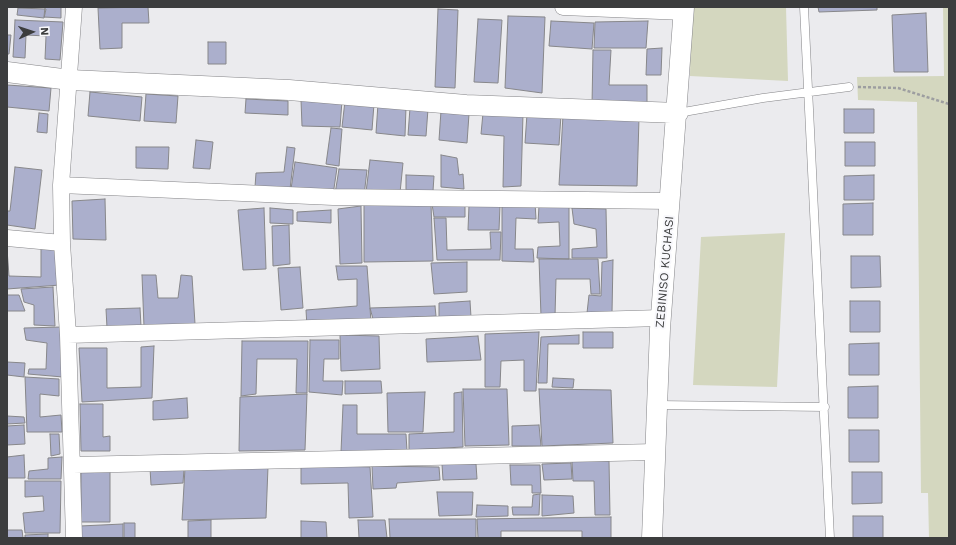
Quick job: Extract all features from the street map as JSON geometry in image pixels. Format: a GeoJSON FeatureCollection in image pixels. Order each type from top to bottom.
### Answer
{"type":"FeatureCollection","features":[{"type":"Feature","properties":{"kind":"street"},"geometry":{"type":"LineString","coordinates":[[74,7],[70,80],[61,185],[62,243],[68,335],[73,465],[74,538]]}},
{"type":"Feature","properties":{"kind":"street"},"geometry":{"type":"LineString","coordinates":[[563,7],[684,9]]}},
{"type":"Feature","properties":{"kind":"street","name":"ZEBINISO KUCHASI"},"geometry":{"type":"LineString","coordinates":[[652,538],[661,318],[678,113],[684,9]]}},
{"type":"Feature","properties":{"kind":"street"},"geometry":{"type":"LineString","coordinates":[[7,72],[70,80],[289,90],[466,105],[678,113]]}},
{"type":"Feature","properties":{"kind":"street"},"geometry":{"type":"LineString","coordinates":[[61,185],[333,197],[670,200]]}},
{"type":"Feature","properties":{"kind":"street"},"geometry":{"type":"LineString","coordinates":[[7,238],[62,243]]}},
{"type":"Feature","properties":{"kind":"street"},"geometry":{"type":"LineString","coordinates":[[68,335],[661,318]]}},
{"type":"Feature","properties":{"kind":"street"},"geometry":{"type":"LineString","coordinates":[[73,465],[655,452]]}},
{"type":"Feature","properties":{"kind":"lane"},"geometry":{"type":"LineString","coordinates":[[804,7],[825,407],[830,538]]}},
{"type":"Feature","properties":{"kind":"lane"},"geometry":{"type":"LineString","coordinates":[[678,113],[808,92],[849,87]]}},
{"type":"Feature","properties":{"kind":"lane"},"geometry":{"type":"LineString","coordinates":[[657,405],[825,407]]}},
{"type":"Feature","properties":{"kind":"path"},"geometry":{"type":"LineString","coordinates":[[849,87],[898,88],[949,104]]}},
{"type":"Feature","properties":{"kind":"green space"},"geometry":{"type":"Polygon","coordinates":[[[691,7],[786,7],[788,81],[690,76],[691,7]]]}},
{"type":"Feature","properties":{"kind":"green space"},"geometry":{"type":"Polygon","coordinates":[[[943,7],[949,7],[949,538],[929,538],[928,493],[921,493],[917,102],[858,100],[857,77],[944,76],[943,7]]]}},
{"type":"Feature","properties":{"kind":"green space"},"geometry":{"type":"Polygon","coordinates":[[[785,233],[777,387],[693,385],[701,237],[785,233]]]}},
{"type":"Feature","properties":{"kind":"building"},"geometry":{"type":"Polygon","coordinates":[[[45,7],[61,7],[61,18],[44,17],[45,7]]]}},
{"type":"Feature","properties":{"kind":"building"},"geometry":{"type":"Polygon","coordinates":[[[148,7],[149,23],[122,23],[122,48],[100,49],[98,8],[148,7]]]}},
{"type":"Feature","properties":{"kind":"building"},"geometry":{"type":"Polygon","coordinates":[[[818,7],[877,7],[877,10],[819,12],[818,7]]]}},
{"type":"Feature","properties":{"kind":"building"},"geometry":{"type":"Polygon","coordinates":[[[18,8],[46,9],[44,18],[17,15],[18,8]]]}},
{"type":"Feature","properties":{"kind":"building"},"geometry":{"type":"Polygon","coordinates":[[[438,9],[458,10],[455,88],[435,87],[438,9]]]}},
{"type":"Feature","properties":{"kind":"building"},"geometry":{"type":"Polygon","coordinates":[[[926,13],[928,72],[894,72],[892,15],[926,13]]]}},
{"type":"Feature","properties":{"kind":"building"},"geometry":{"type":"Polygon","coordinates":[[[508,16],[545,17],[542,93],[505,88],[508,16]]]}},
{"type":"Feature","properties":{"kind":"building"},"geometry":{"type":"Polygon","coordinates":[[[478,19],[502,20],[498,83],[474,82],[478,19]]]}},
{"type":"Feature","properties":{"kind":"building"},"geometry":{"type":"Polygon","coordinates":[[[15,20],[63,22],[60,60],[45,59],[46,36],[26,35],[25,58],[13,57],[15,20]]]}},
{"type":"Feature","properties":{"kind":"building"},"geometry":{"type":"Polygon","coordinates":[[[551,21],[594,23],[592,49],[549,46],[551,21]]]}},
{"type":"Feature","properties":{"kind":"building"},"geometry":{"type":"Polygon","coordinates":[[[648,21],[646,48],[594,48],[595,22],[648,21]]]}},
{"type":"Feature","properties":{"kind":"building"},"geometry":{"type":"Polygon","coordinates":[[[7,35],[11,35],[9,54],[7,54],[7,35]]]}},
{"type":"Feature","properties":{"kind":"building"},"geometry":{"type":"Polygon","coordinates":[[[208,42],[226,42],[226,64],[208,64],[208,42]]]}},
{"type":"Feature","properties":{"kind":"building"},"geometry":{"type":"Polygon","coordinates":[[[662,48],[661,75],[646,75],[647,49],[662,48]]]}},
{"type":"Feature","properties":{"kind":"building"},"geometry":{"type":"Polygon","coordinates":[[[593,50],[611,50],[609,85],[647,85],[647,103],[592,105],[593,50]]]}},
{"type":"Feature","properties":{"kind":"building"},"geometry":{"type":"Polygon","coordinates":[[[7,85],[51,88],[49,111],[7,107],[7,85]]]}},
{"type":"Feature","properties":{"kind":"building"},"geometry":{"type":"Polygon","coordinates":[[[90,92],[142,97],[140,121],[88,116],[90,92]]]}},
{"type":"Feature","properties":{"kind":"building"},"geometry":{"type":"Polygon","coordinates":[[[146,94],[178,96],[176,123],[144,121],[146,94]]]}},
{"type":"Feature","properties":{"kind":"building"},"geometry":{"type":"Polygon","coordinates":[[[246,99],[288,101],[288,115],[245,113],[246,99]]]}},
{"type":"Feature","properties":{"kind":"building"},"geometry":{"type":"Polygon","coordinates":[[[301,100],[342,101],[340,127],[302,126],[301,100]]]}},
{"type":"Feature","properties":{"kind":"building"},"geometry":{"type":"Polygon","coordinates":[[[345,101],[374,104],[372,130],[342,127],[345,101]]]}},
{"type":"Feature","properties":{"kind":"building"},"geometry":{"type":"Polygon","coordinates":[[[378,104],[406,107],[405,136],[376,133],[378,104]]]}},
{"type":"Feature","properties":{"kind":"building"},"geometry":{"type":"Polygon","coordinates":[[[410,108],[428,109],[426,136],[408,135],[410,108]]]}},
{"type":"Feature","properties":{"kind":"building"},"geometry":{"type":"Polygon","coordinates":[[[844,109],[874,109],[874,133],[844,133],[844,109]]]}},
{"type":"Feature","properties":{"kind":"building"},"geometry":{"type":"Polygon","coordinates":[[[441,111],[469,114],[467,143],[439,140],[441,111]]]}},
{"type":"Feature","properties":{"kind":"building"},"geometry":{"type":"Polygon","coordinates":[[[39,113],[48,114],[47,133],[37,132],[39,113]]]}},
{"type":"Feature","properties":{"kind":"building"},"geometry":{"type":"Polygon","coordinates":[[[483,113],[523,114],[521,186],[503,187],[504,136],[481,134],[483,113]]]}},
{"type":"Feature","properties":{"kind":"building"},"geometry":{"type":"Polygon","coordinates":[[[527,114],[561,115],[559,145],[525,143],[527,114]]]}},
{"type":"Feature","properties":{"kind":"building"},"geometry":{"type":"Polygon","coordinates":[[[563,115],[639,118],[637,186],[559,185],[563,115]]]}},
{"type":"Feature","properties":{"kind":"building"},"geometry":{"type":"Polygon","coordinates":[[[331,128],[342,129],[339,166],[326,164],[331,128]]]}},
{"type":"Feature","properties":{"kind":"building"},"geometry":{"type":"Polygon","coordinates":[[[196,140],[213,142],[210,169],[193,168],[196,140]]]}},
{"type":"Feature","properties":{"kind":"building"},"geometry":{"type":"Polygon","coordinates":[[[845,142],[875,142],[875,166],[845,166],[845,142]]]}},
{"type":"Feature","properties":{"kind":"building"},"geometry":{"type":"Polygon","coordinates":[[[136,147],[169,147],[168,169],[136,168],[136,147]]]}},
{"type":"Feature","properties":{"kind":"building"},"geometry":{"type":"Polygon","coordinates":[[[287,147],[295,148],[290,189],[255,187],[256,173],[284,172],[287,147]]]}},
{"type":"Feature","properties":{"kind":"building"},"geometry":{"type":"Polygon","coordinates":[[[441,155],[457,158],[459,175],[463,174],[464,189],[441,187],[441,155]]]}},
{"type":"Feature","properties":{"kind":"building"},"geometry":{"type":"Polygon","coordinates":[[[370,160],[403,163],[400,193],[366,192],[370,160]]]}},
{"type":"Feature","properties":{"kind":"building"},"geometry":{"type":"Polygon","coordinates":[[[295,162],[337,168],[333,195],[291,189],[295,162]]]}},
{"type":"Feature","properties":{"kind":"building"},"geometry":{"type":"Polygon","coordinates":[[[15,167],[42,170],[35,229],[7,225],[7,211],[10,211],[15,167]]]}},
{"type":"Feature","properties":{"kind":"building"},"geometry":{"type":"Polygon","coordinates":[[[339,169],[367,170],[364,196],[335,194],[339,169]]]}},
{"type":"Feature","properties":{"kind":"building"},"geometry":{"type":"Polygon","coordinates":[[[406,175],[434,176],[433,191],[406,190],[406,175]]]}},
{"type":"Feature","properties":{"kind":"building"},"geometry":{"type":"Polygon","coordinates":[[[874,175],[874,200],[844,200],[844,176],[874,175]]]}},
{"type":"Feature","properties":{"kind":"building"},"geometry":{"type":"Polygon","coordinates":[[[105,199],[106,240],[73,239],[72,201],[105,199]]]}},
{"type":"Feature","properties":{"kind":"building"},"geometry":{"type":"Polygon","coordinates":[[[502,201],[535,203],[536,219],[516,218],[515,249],[533,249],[534,262],[502,261],[502,201]]]}},
{"type":"Feature","properties":{"kind":"building"},"geometry":{"type":"Polygon","coordinates":[[[873,203],[873,235],[843,235],[843,204],[873,203]]]}},
{"type":"Feature","properties":{"kind":"building"},"geometry":{"type":"Polygon","coordinates":[[[364,204],[431,204],[433,261],[364,262],[364,204]]]}},
{"type":"Feature","properties":{"kind":"building"},"geometry":{"type":"Polygon","coordinates":[[[432,204],[465,204],[465,217],[434,217],[432,204]]]}},
{"type":"Feature","properties":{"kind":"building"},"geometry":{"type":"Polygon","coordinates":[[[469,205],[500,206],[499,230],[468,230],[469,205]]]}},
{"type":"Feature","properties":{"kind":"building"},"geometry":{"type":"Polygon","coordinates":[[[361,206],[362,263],[340,264],[338,209],[361,206]]]}},
{"type":"Feature","properties":{"kind":"building"},"geometry":{"type":"Polygon","coordinates":[[[539,206],[569,207],[569,259],[537,258],[538,247],[560,246],[559,222],[538,223],[539,206]]]}},
{"type":"Feature","properties":{"kind":"building"},"geometry":{"type":"Polygon","coordinates":[[[264,208],[266,269],[243,270],[238,210],[264,208]]]}},
{"type":"Feature","properties":{"kind":"building"},"geometry":{"type":"Polygon","coordinates":[[[270,208],[293,210],[293,224],[270,223],[270,208]]]}},
{"type":"Feature","properties":{"kind":"building"},"geometry":{"type":"Polygon","coordinates":[[[572,208],[606,209],[607,258],[572,258],[572,249],[597,247],[596,229],[574,224],[572,208]]]}},
{"type":"Feature","properties":{"kind":"building"},"geometry":{"type":"Polygon","coordinates":[[[331,210],[331,223],[297,221],[297,212],[331,210]]]}},
{"type":"Feature","properties":{"kind":"building"},"geometry":{"type":"Polygon","coordinates":[[[434,218],[446,218],[447,250],[491,249],[490,232],[501,232],[500,260],[437,260],[434,218]]]}},
{"type":"Feature","properties":{"kind":"building"},"geometry":{"type":"Polygon","coordinates":[[[289,225],[290,264],[273,266],[272,226],[289,225]]]}},
{"type":"Feature","properties":{"kind":"building"},"geometry":{"type":"Polygon","coordinates":[[[58,247],[60,285],[7,289],[7,249],[9,276],[41,277],[41,248],[58,247]]]}},
{"type":"Feature","properties":{"kind":"building"},"geometry":{"type":"Polygon","coordinates":[[[851,256],[880,256],[881,287],[851,288],[851,256]]]}},
{"type":"Feature","properties":{"kind":"building"},"geometry":{"type":"Polygon","coordinates":[[[539,259],[598,259],[600,294],[591,294],[590,279],[556,279],[555,316],[541,316],[539,259]]]}},
{"type":"Feature","properties":{"kind":"building"},"geometry":{"type":"Polygon","coordinates":[[[613,260],[612,313],[587,313],[589,295],[601,296],[602,262],[613,260]]]}},
{"type":"Feature","properties":{"kind":"building"},"geometry":{"type":"Polygon","coordinates":[[[467,262],[467,292],[434,294],[431,263],[467,262]]]}},
{"type":"Feature","properties":{"kind":"building"},"geometry":{"type":"Polygon","coordinates":[[[336,266],[367,266],[371,322],[307,327],[306,310],[357,306],[357,279],[338,280],[336,266]]]}},
{"type":"Feature","properties":{"kind":"building"},"geometry":{"type":"Polygon","coordinates":[[[300,267],[303,308],[281,310],[278,268],[300,267]]]}},
{"type":"Feature","properties":{"kind":"building"},"geometry":{"type":"Polygon","coordinates":[[[142,275],[156,275],[158,298],[178,298],[181,275],[192,276],[195,324],[144,327],[142,275]]]}},
{"type":"Feature","properties":{"kind":"building"},"geometry":{"type":"Polygon","coordinates":[[[53,287],[55,326],[34,325],[34,305],[24,302],[21,289],[53,287]]]}},
{"type":"Feature","properties":{"kind":"building"},"geometry":{"type":"Polygon","coordinates":[[[7,295],[19,295],[25,311],[7,311],[7,295]]]}},
{"type":"Feature","properties":{"kind":"building"},"geometry":{"type":"Polygon","coordinates":[[[470,301],[471,317],[439,317],[439,303],[470,301]]]}},
{"type":"Feature","properties":{"kind":"building"},"geometry":{"type":"Polygon","coordinates":[[[850,301],[880,301],[880,332],[850,332],[850,301]]]}},
{"type":"Feature","properties":{"kind":"building"},"geometry":{"type":"Polygon","coordinates":[[[435,306],[436,316],[373,319],[370,308],[435,306]]]}},
{"type":"Feature","properties":{"kind":"building"},"geometry":{"type":"Polygon","coordinates":[[[140,308],[141,326],[107,328],[106,309],[140,308]]]}},
{"type":"Feature","properties":{"kind":"building"},"geometry":{"type":"Polygon","coordinates":[[[62,327],[63,377],[28,374],[29,369],[46,369],[47,343],[26,340],[24,328],[62,327]]]}},
{"type":"Feature","properties":{"kind":"building"},"geometry":{"type":"Polygon","coordinates":[[[539,332],[536,391],[524,391],[524,360],[501,361],[500,387],[485,387],[485,334],[539,332]]]}},
{"type":"Feature","properties":{"kind":"building"},"geometry":{"type":"Polygon","coordinates":[[[583,332],[613,332],[613,348],[583,348],[583,332]]]}},
{"type":"Feature","properties":{"kind":"building"},"geometry":{"type":"Polygon","coordinates":[[[340,335],[379,336],[380,369],[341,371],[340,335]]]}},
{"type":"Feature","properties":{"kind":"building"},"geometry":{"type":"Polygon","coordinates":[[[579,335],[579,344],[548,344],[547,383],[538,383],[541,337],[579,335]]]}},
{"type":"Feature","properties":{"kind":"building"},"geometry":{"type":"Polygon","coordinates":[[[478,336],[481,360],[427,362],[426,339],[478,336]]]}},
{"type":"Feature","properties":{"kind":"building"},"geometry":{"type":"Polygon","coordinates":[[[310,340],[339,340],[339,359],[324,359],[323,381],[343,381],[342,395],[309,392],[310,340]]]}},
{"type":"Feature","properties":{"kind":"building"},"geometry":{"type":"Polygon","coordinates":[[[242,341],[308,341],[307,393],[296,393],[297,359],[257,359],[256,394],[241,396],[242,341]]]}},
{"type":"Feature","properties":{"kind":"building"},"geometry":{"type":"Polygon","coordinates":[[[879,343],[879,375],[849,375],[849,344],[879,343]]]}},
{"type":"Feature","properties":{"kind":"building"},"geometry":{"type":"Polygon","coordinates":[[[154,346],[152,398],[82,402],[79,348],[107,348],[107,388],[141,387],[141,347],[154,346]]]}},
{"type":"Feature","properties":{"kind":"building"},"geometry":{"type":"Polygon","coordinates":[[[7,362],[25,363],[24,377],[7,375],[7,362]]]}},
{"type":"Feature","properties":{"kind":"building"},"geometry":{"type":"Polygon","coordinates":[[[25,377],[59,379],[59,396],[40,394],[40,417],[61,415],[62,432],[27,432],[25,377]]]}},
{"type":"Feature","properties":{"kind":"building"},"geometry":{"type":"Polygon","coordinates":[[[553,378],[574,379],[573,388],[552,387],[553,378]]]}},
{"type":"Feature","properties":{"kind":"building"},"geometry":{"type":"Polygon","coordinates":[[[345,381],[381,381],[382,393],[345,394],[345,381]]]}},
{"type":"Feature","properties":{"kind":"building"},"geometry":{"type":"Polygon","coordinates":[[[878,386],[878,418],[848,418],[848,387],[878,386]]]}},
{"type":"Feature","properties":{"kind":"building"},"geometry":{"type":"Polygon","coordinates":[[[463,389],[507,389],[509,445],[465,446],[463,389]]]}},
{"type":"Feature","properties":{"kind":"building"},"geometry":{"type":"Polygon","coordinates":[[[539,389],[611,390],[613,443],[542,446],[539,389]]]}},
{"type":"Feature","properties":{"kind":"building"},"geometry":{"type":"Polygon","coordinates":[[[425,392],[423,432],[388,432],[387,393],[425,392]]]}},
{"type":"Feature","properties":{"kind":"building"},"geometry":{"type":"Polygon","coordinates":[[[462,392],[463,447],[409,450],[409,434],[454,432],[454,393],[462,392]]]}},
{"type":"Feature","properties":{"kind":"building"},"geometry":{"type":"Polygon","coordinates":[[[307,394],[305,450],[239,451],[240,397],[307,394]]]}},
{"type":"Feature","properties":{"kind":"building"},"geometry":{"type":"Polygon","coordinates":[[[187,398],[188,418],[153,420],[153,401],[187,398]]]}},
{"type":"Feature","properties":{"kind":"building"},"geometry":{"type":"Polygon","coordinates":[[[80,404],[103,404],[103,437],[110,436],[110,451],[81,451],[80,404]]]}},
{"type":"Feature","properties":{"kind":"building"},"geometry":{"type":"Polygon","coordinates":[[[343,405],[357,405],[357,434],[406,434],[407,451],[341,452],[343,405]]]}},
{"type":"Feature","properties":{"kind":"building"},"geometry":{"type":"Polygon","coordinates":[[[7,416],[24,417],[25,423],[7,424],[7,416]]]}},
{"type":"Feature","properties":{"kind":"building"},"geometry":{"type":"Polygon","coordinates":[[[24,425],[25,444],[7,445],[7,426],[24,425]]]}},
{"type":"Feature","properties":{"kind":"building"},"geometry":{"type":"Polygon","coordinates":[[[539,425],[541,446],[512,446],[512,426],[539,425]]]}},
{"type":"Feature","properties":{"kind":"building"},"geometry":{"type":"Polygon","coordinates":[[[849,430],[879,430],[879,462],[849,462],[849,430]]]}},
{"type":"Feature","properties":{"kind":"building"},"geometry":{"type":"Polygon","coordinates":[[[50,434],[59,434],[60,454],[51,456],[50,434]]]}},
{"type":"Feature","properties":{"kind":"building"},"geometry":{"type":"Polygon","coordinates":[[[24,455],[25,478],[7,478],[7,457],[24,455]]]}},
{"type":"Feature","properties":{"kind":"building"},"geometry":{"type":"Polygon","coordinates":[[[62,457],[61,479],[28,479],[29,471],[48,469],[48,458],[62,457]]]}},
{"type":"Feature","properties":{"kind":"building"},"geometry":{"type":"Polygon","coordinates":[[[572,461],[609,461],[610,515],[595,515],[594,481],[573,481],[572,461]]]}},
{"type":"Feature","properties":{"kind":"building"},"geometry":{"type":"Polygon","coordinates":[[[571,463],[572,479],[544,480],[542,464],[571,463]]]}},
{"type":"Feature","properties":{"kind":"building"},"geometry":{"type":"Polygon","coordinates":[[[442,464],[476,464],[477,479],[443,480],[442,464]]]}},
{"type":"Feature","properties":{"kind":"building"},"geometry":{"type":"Polygon","coordinates":[[[301,465],[370,467],[373,517],[349,518],[348,483],[301,484],[301,465]]]}},
{"type":"Feature","properties":{"kind":"building"},"geometry":{"type":"Polygon","coordinates":[[[510,465],[540,465],[541,493],[532,493],[532,485],[511,485],[510,465]]]}},
{"type":"Feature","properties":{"kind":"building"},"geometry":{"type":"Polygon","coordinates":[[[372,466],[439,467],[440,480],[397,483],[396,488],[373,489],[372,466]]]}},
{"type":"Feature","properties":{"kind":"building"},"geometry":{"type":"Polygon","coordinates":[[[268,467],[266,518],[182,520],[185,468],[268,467]]]}},
{"type":"Feature","properties":{"kind":"building"},"geometry":{"type":"Polygon","coordinates":[[[150,468],[184,469],[183,483],[151,485],[150,468]]]}},
{"type":"Feature","properties":{"kind":"building"},"geometry":{"type":"Polygon","coordinates":[[[110,469],[110,522],[81,522],[81,470],[110,469]]]}},
{"type":"Feature","properties":{"kind":"building"},"geometry":{"type":"Polygon","coordinates":[[[852,472],[882,472],[882,503],[852,504],[852,472]]]}},
{"type":"Feature","properties":{"kind":"building"},"geometry":{"type":"Polygon","coordinates":[[[25,481],[61,481],[60,533],[25,533],[23,513],[44,511],[43,496],[25,497],[25,481]]]}},
{"type":"Feature","properties":{"kind":"building"},"geometry":{"type":"Polygon","coordinates":[[[437,492],[473,492],[472,515],[439,516],[437,492]]]}},
{"type":"Feature","properties":{"kind":"building"},"geometry":{"type":"Polygon","coordinates":[[[540,494],[539,515],[513,515],[512,507],[532,507],[533,495],[540,494]]]}},
{"type":"Feature","properties":{"kind":"building"},"geometry":{"type":"Polygon","coordinates":[[[542,495],[573,496],[574,513],[542,516],[542,495]]]}},
{"type":"Feature","properties":{"kind":"building"},"geometry":{"type":"Polygon","coordinates":[[[477,505],[508,506],[508,516],[476,517],[477,505]]]}},
{"type":"Feature","properties":{"kind":"building"},"geometry":{"type":"Polygon","coordinates":[[[853,516],[883,516],[883,538],[853,538],[853,516]]]}},
{"type":"Feature","properties":{"kind":"building"},"geometry":{"type":"Polygon","coordinates":[[[611,517],[611,538],[582,538],[582,531],[501,531],[501,538],[478,538],[477,519],[611,517]]]}},
{"type":"Feature","properties":{"kind":"building"},"geometry":{"type":"Polygon","coordinates":[[[389,519],[476,519],[476,538],[390,538],[389,519]]]}},
{"type":"Feature","properties":{"kind":"building"},"geometry":{"type":"Polygon","coordinates":[[[211,520],[211,538],[188,538],[188,521],[211,520]]]}},
{"type":"Feature","properties":{"kind":"building"},"geometry":{"type":"Polygon","coordinates":[[[358,520],[385,520],[387,538],[359,538],[358,520]]]}},
{"type":"Feature","properties":{"kind":"building"},"geometry":{"type":"Polygon","coordinates":[[[301,521],[326,522],[327,538],[301,538],[301,521]]]}},
{"type":"Feature","properties":{"kind":"building"},"geometry":{"type":"Polygon","coordinates":[[[124,523],[135,523],[135,538],[124,538],[124,523]]]}},
{"type":"Feature","properties":{"kind":"building"},"geometry":{"type":"Polygon","coordinates":[[[123,524],[123,538],[81,538],[80,526],[123,524]]]}},
{"type":"Feature","properties":{"kind":"building"},"geometry":{"type":"Polygon","coordinates":[[[7,530],[22,530],[23,538],[7,538],[7,530]]]}},
{"type":"Feature","properties":{"kind":"building"},"geometry":{"type":"Polygon","coordinates":[[[48,534],[48,538],[25,538],[25,535],[48,534]]]}}]}
